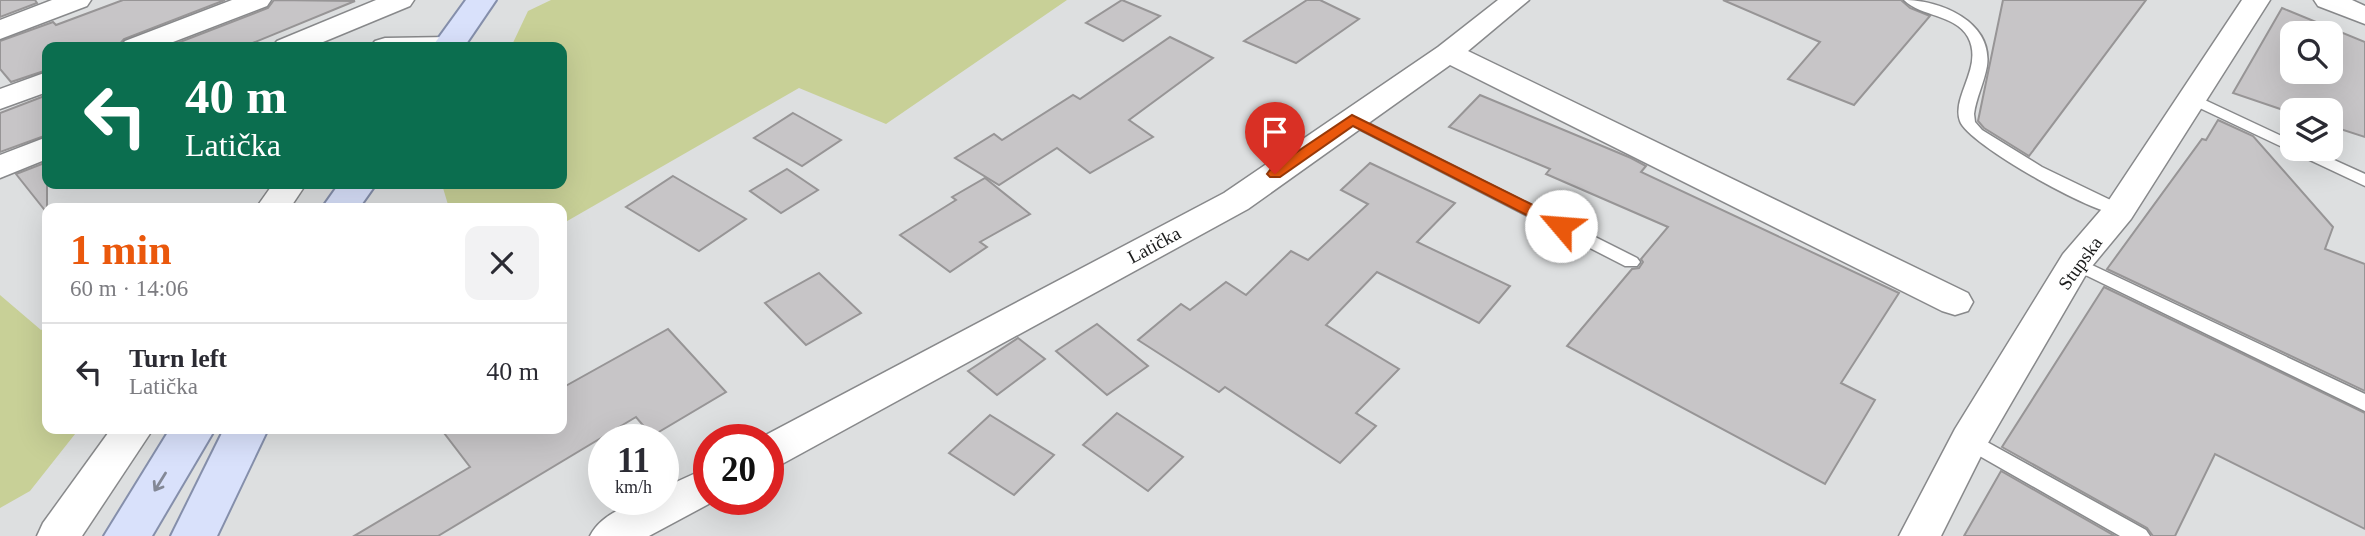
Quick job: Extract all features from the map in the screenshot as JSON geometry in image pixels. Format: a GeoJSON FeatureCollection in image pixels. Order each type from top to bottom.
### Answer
{"type":"FeatureCollection","features":[{"type":"Feature","properties":{"kind":"main road"},"geometry":{"type":"LineString","coordinates":[[452,42],[481,0]]}},
{"type":"Feature","properties":{"kind":"main road"},"geometry":{"type":"LineString","coordinates":[[127,536],[190,434]]}},
{"type":"Feature","properties":{"kind":"main road"},"geometry":{"type":"LineString","coordinates":[[194,536],[244,434]]}},
{"type":"Feature","properties":{"kind":"street"},"geometry":{"type":"LineString","coordinates":[[0,30],[77,0]]}},
{"type":"Feature","properties":{"kind":"street"},"geometry":{"type":"LineString","coordinates":[[148,42],[257,0]]}},
{"type":"Feature","properties":{"kind":"street"},"geometry":{"type":"LineString","coordinates":[[299,42],[400,0]]}},
{"type":"Feature","properties":{"kind":"street"},"geometry":{"type":"LineString","coordinates":[[387,42],[414,0]]}},
{"type":"Feature","properties":{"kind":"street","name":"Latička"},"geometry":{"type":"LineString","coordinates":[[784,444],[1237,201],[1448,53],[1515,0]]}},
{"type":"Feature","properties":{"kind":"street","name":"Stupska"},"geometry":{"type":"LineString","coordinates":[[1920,536],[1969,440],[2075,263],[2119,211],[2256,0]]}},
{"type":"Feature","properties":{"kind":"street"},"geometry":{"type":"LineString","coordinates":[[2328,0],[2365,16]]}},
{"type":"Feature","properties":{"kind":"street"},"geometry":{"type":"LineString","coordinates":[[1448,53],[1955,302]]}},
{"type":"Feature","properties":{"kind":"street"},"geometry":{"type":"LineString","coordinates":[[0,100],[42,83]]}},
{"type":"Feature","properties":{"kind":"street"},"geometry":{"type":"LineString","coordinates":[[0,167],[42,150]]}},
{"type":"Feature","properties":{"kind":"street"},"geometry":{"type":"LineString","coordinates":[[58,536],[129,434]]}},
{"type":"Feature","properties":{"kind":"street"},"geometry":{"type":"LineString","coordinates":[[611,536],[693,492]]}},
{"type":"Feature","properties":{"kind":"lane"},"geometry":{"type":"LineString","coordinates":[[1911,0],[1963,22],[1973,30],[1979,40],[1979,66],[1967,105],[1967,120],[1974,131],[1998,149],[2119,211]]}},
{"type":"Feature","properties":{"kind":"lane"},"geometry":{"type":"LineString","coordinates":[[2192,99],[2280,141]]}},
{"type":"Feature","properties":{"kind":"lane"},"geometry":{"type":"LineString","coordinates":[[1352,120],[1631,262]]}},
{"type":"Feature","properties":{"kind":"lane"},"geometry":{"type":"LineString","coordinates":[[2323,161],[2365,181]]}},
{"type":"Feature","properties":{"kind":"lane"},"geometry":{"type":"LineString","coordinates":[[2075,263],[2365,403]]}},
{"type":"Feature","properties":{"kind":"lane"},"geometry":{"type":"LineString","coordinates":[[1969,440],[2139,536]]}},
{"type":"Feature","properties":{"kind":"green space"},"geometry":{"type":"Polygon","coordinates":[[[551,0],[1067,0],[886,124],[799,88],[567,221],[567,203],[448,203],[443,189],[567,189],[567,42],[513,42],[528,11],[551,0]]]}},
{"type":"Feature","properties":{"kind":"green space"},"geometry":{"type":"Polygon","coordinates":[[[0,295],[42,330],[42,434],[75,434],[30,491],[0,508],[0,295]]]}},
{"type":"Feature","properties":{"kind":"building"},"geometry":{"type":"Polygon","coordinates":[[[0,0],[35,0],[37,3],[0,17],[0,0]]]}},
{"type":"Feature","properties":{"kind":"building"},"geometry":{"type":"Polygon","coordinates":[[[123,0],[225,0],[121,42],[42,42],[42,72],[11,82],[0,69],[0,41],[53,22],[56,25],[123,0]]]}},
{"type":"Feature","properties":{"kind":"building"},"geometry":{"type":"Polygon","coordinates":[[[274,0],[355,1],[255,42],[180,42],[268,8],[274,0]]]}},
{"type":"Feature","properties":{"kind":"building"},"geometry":{"type":"Polygon","coordinates":[[[1122,0],[1160,16],[1123,41],[1086,23],[1122,0]]]}},
{"type":"Feature","properties":{"kind":"building"},"geometry":{"type":"Polygon","coordinates":[[[1307,0],[1320,0],[1359,19],[1296,63],[1244,41],[1307,0]]]}},
{"type":"Feature","properties":{"kind":"building"},"geometry":{"type":"Polygon","coordinates":[[[1723,0],[1901,0],[1910,8],[1930,16],[1854,105],[1788,79],[1820,42],[1723,0]]]}},
{"type":"Feature","properties":{"kind":"building"},"geometry":{"type":"Polygon","coordinates":[[[2003,0],[2146,0],[2029,156],[1984,128],[1978,121],[2003,0]]]}},
{"type":"Feature","properties":{"kind":"building"},"geometry":{"type":"Polygon","coordinates":[[[2282,8],[2314,21],[2280,21],[2280,84],[2343,84],[2343,33],[2365,42],[2365,137],[2343,130],[2343,98],[2280,98],[2280,109],[2233,93],[2282,8]]]}},
{"type":"Feature","properties":{"kind":"building"},"geometry":{"type":"Polygon","coordinates":[[[1170,37],[1213,58],[1129,120],[1153,137],[1090,173],[1057,148],[999,185],[955,158],[994,134],[1002,140],[1073,95],[1080,99],[1170,37]]]}},
{"type":"Feature","properties":{"kind":"building"},"geometry":{"type":"Polygon","coordinates":[[[1480,95],[1631,158],[1646,166],[1641,172],[1899,293],[1841,383],[1875,400],[1825,484],[1567,346],[1632,269],[1639,268],[1643,262],[1641,259],[1668,227],[1546,174],[1550,169],[1449,127],[1480,95]]]}},
{"type":"Feature","properties":{"kind":"building"},"geometry":{"type":"Polygon","coordinates":[[[42,97],[42,137],[0,152],[0,113],[42,97]]]}},
{"type":"Feature","properties":{"kind":"building"},"geometry":{"type":"Polygon","coordinates":[[[793,113],[841,140],[802,166],[754,138],[793,113]]]}},
{"type":"Feature","properties":{"kind":"building"},"geometry":{"type":"Polygon","coordinates":[[[2218,120],[2253,136],[2333,227],[2325,249],[2365,264],[2365,391],[2107,269],[2202,139],[2206,140],[2218,120]]]}},
{"type":"Feature","properties":{"kind":"building"},"geometry":{"type":"Polygon","coordinates":[[[1370,163],[1455,203],[1417,242],[1510,286],[1479,323],[1377,272],[1326,325],[1399,369],[1356,413],[1376,426],[1340,463],[1225,387],[1219,392],[1138,340],[1181,304],[1190,310],[1226,282],[1246,295],[1291,251],[1308,260],[1368,204],[1341,190],[1370,163]]]}},
{"type":"Feature","properties":{"kind":"building"},"geometry":{"type":"Polygon","coordinates":[[[42,164],[42,189],[47,189],[47,203],[42,203],[42,207],[16,174],[42,164]]]}},
{"type":"Feature","properties":{"kind":"building"},"geometry":{"type":"Polygon","coordinates":[[[787,169],[818,190],[781,213],[750,191],[787,169]]]}},
{"type":"Feature","properties":{"kind":"building"},"geometry":{"type":"Polygon","coordinates":[[[673,176],[746,219],[699,251],[626,207],[673,176]]]}},
{"type":"Feature","properties":{"kind":"building"},"geometry":{"type":"Polygon","coordinates":[[[985,178],[1030,214],[980,242],[987,247],[950,272],[900,235],[956,200],[952,197],[985,178]]]}},
{"type":"Feature","properties":{"kind":"building"},"geometry":{"type":"Polygon","coordinates":[[[819,273],[861,313],[806,345],[765,303],[819,273]]]}},
{"type":"Feature","properties":{"kind":"building"},"geometry":{"type":"Polygon","coordinates":[[[2104,287],[2365,413],[2365,529],[2215,454],[2175,536],[2153,536],[2147,528],[2002,447],[2104,287]]]}},
{"type":"Feature","properties":{"kind":"building"},"geometry":{"type":"Polygon","coordinates":[[[1097,324],[1148,366],[1107,395],[1056,351],[1097,324]]]}},
{"type":"Feature","properties":{"kind":"building"},"geometry":{"type":"Polygon","coordinates":[[[668,329],[726,392],[672,424],[642,424],[636,417],[624,424],[588,424],[588,446],[438,536],[354,536],[470,467],[445,434],[567,434],[567,385],[668,329]]]}},
{"type":"Feature","properties":{"kind":"building"},"geometry":{"type":"Polygon","coordinates":[[[1018,338],[1045,359],[997,395],[968,371],[1018,338]]]}},
{"type":"Feature","properties":{"kind":"building"},"geometry":{"type":"Polygon","coordinates":[[[1117,413],[1183,457],[1148,491],[1083,445],[1117,413]]]}},
{"type":"Feature","properties":{"kind":"building"},"geometry":{"type":"Polygon","coordinates":[[[990,415],[1054,455],[1014,495],[949,453],[990,415]]]}},
{"type":"Feature","properties":{"kind":"building"},"geometry":{"type":"Polygon","coordinates":[[[2001,471],[2115,536],[1964,536],[2001,471]]]}},
{"type":"Feature","properties":{"kind":"route"},"geometry":{"type":"LineString","coordinates":[[1275,174],[1352,120],[1561,226]]}}]}
